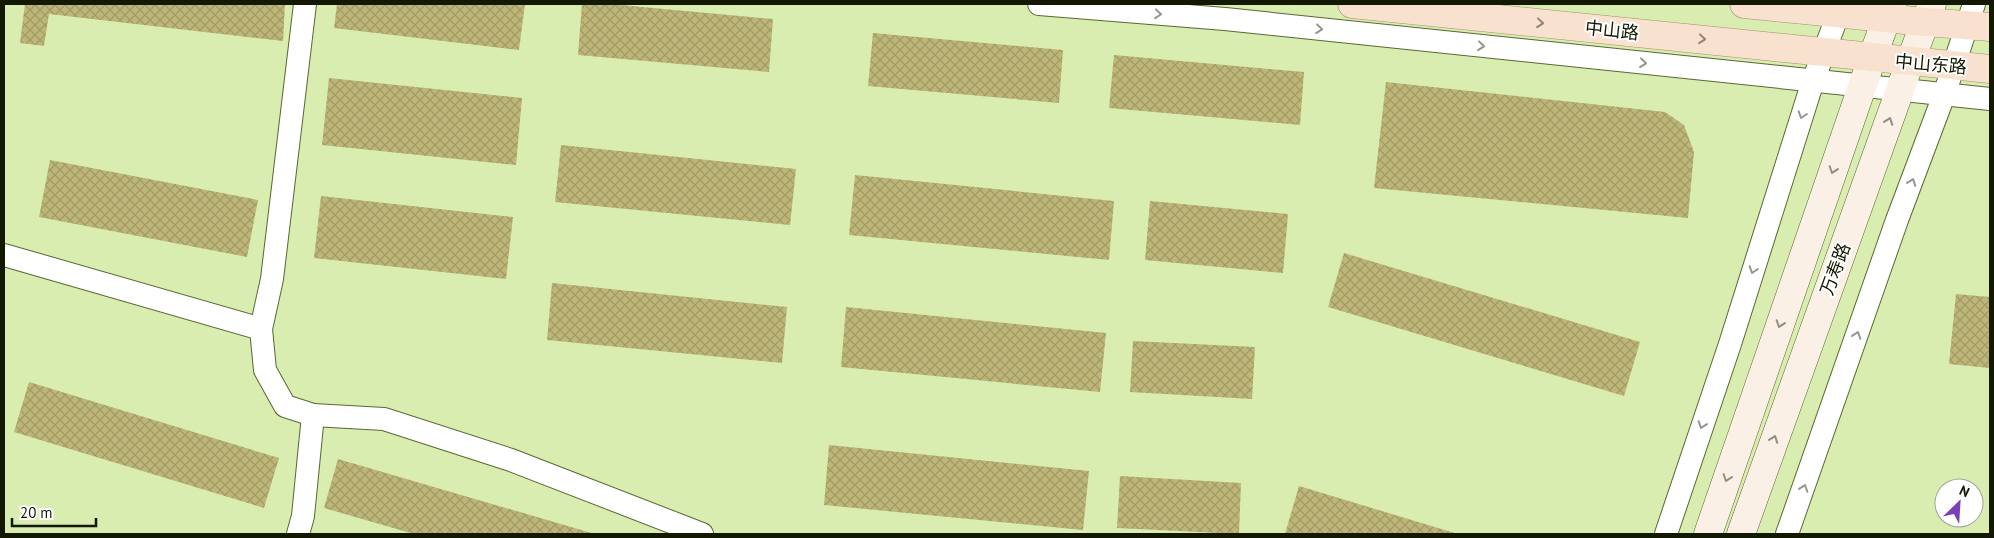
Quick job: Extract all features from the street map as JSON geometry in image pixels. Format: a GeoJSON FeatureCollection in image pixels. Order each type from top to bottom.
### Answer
{"type":"FeatureCollection","features":[{"type":"Feature","properties":{"kind":"main road","name":"中山路"},"geometry":{"type":"LineString","coordinates":[[1352,4],[1872,58]]}},
{"type":"Feature","properties":{"kind":"main road"},"geometry":{"type":"LineString","coordinates":[[1744,4],[1928,13],[1977,19]]}},
{"type":"Feature","properties":{"kind":"main road","name":"万寿路"},"geometry":{"type":"LineString","coordinates":[[1708,534],[1862,86],[1890,11]]}},
{"type":"Feature","properties":{"kind":"main road","name":"万寿路"},"geometry":{"type":"LineString","coordinates":[[1741,534],[1928,13]]}},
{"type":"Feature","properties":{"kind":"main road","name":"中山东路"},"geometry":{"type":"LineString","coordinates":[[1872,58],[1990,69]]}},
{"type":"Feature","properties":{"kind":"street"},"geometry":{"type":"LineString","coordinates":[[305,4],[272,280],[261,329],[265,370],[285,406],[313,415],[384,419],[511,460],[702,534]]}},
{"type":"Feature","properties":{"kind":"street"},"geometry":{"type":"LineString","coordinates":[[1039,4],[1225,19],[1990,99]]}},
{"type":"Feature","properties":{"kind":"street"},"geometry":{"type":"LineString","coordinates":[[1666,534],[1730,344],[1813,81],[1841,8]]}},
{"type":"Feature","properties":{"kind":"street"},"geometry":{"type":"LineString","coordinates":[[1788,534],[1897,220],[1953,66],[1977,19]]}},
{"type":"Feature","properties":{"kind":"street"},"geometry":{"type":"LineString","coordinates":[[4,256],[261,329]]}},
{"type":"Feature","properties":{"kind":"street"},"geometry":{"type":"LineString","coordinates":[[298,534],[303,516],[313,415]]}},
{"type":"Feature","properties":{"kind":"building"},"geometry":{"type":"Polygon","coordinates":[[[25,4],[285,4],[283,41],[49,14],[44,46],[20,43],[25,4]]]}},
{"type":"Feature","properties":{"kind":"building"},"geometry":{"type":"Polygon","coordinates":[[[337,4],[525,4],[519,50],[334,28],[337,4]]]}},
{"type":"Feature","properties":{"kind":"building"},"geometry":{"type":"Polygon","coordinates":[[[582,4],[610,4],[773,19],[769,72],[578,55],[582,4]]]}},
{"type":"Feature","properties":{"kind":"building"},"geometry":{"type":"Polygon","coordinates":[[[873,33],[1063,50],[1059,103],[868,86],[873,33]]]}},
{"type":"Feature","properties":{"kind":"building"},"geometry":{"type":"Polygon","coordinates":[[[1114,55],[1304,72],[1300,125],[1109,108],[1114,55]]]}},
{"type":"Feature","properties":{"kind":"building"},"geometry":{"type":"Polygon","coordinates":[[[329,78],[522,98],[516,165],[322,145],[329,78]]]}},
{"type":"Feature","properties":{"kind":"building"},"geometry":{"type":"Polygon","coordinates":[[[1386,82],[1665,112],[1684,125],[1694,152],[1688,218],[1374,188],[1386,82]]]}},
{"type":"Feature","properties":{"kind":"building"},"geometry":{"type":"Polygon","coordinates":[[[561,145],[796,169],[790,225],[555,202],[561,145]]]}},
{"type":"Feature","properties":{"kind":"building"},"geometry":{"type":"Polygon","coordinates":[[[50,160],[258,200],[247,257],[39,217],[50,160]]]}},
{"type":"Feature","properties":{"kind":"building"},"geometry":{"type":"Polygon","coordinates":[[[855,175],[1114,201],[1109,260],[849,235],[855,175]]]}},
{"type":"Feature","properties":{"kind":"building"},"geometry":{"type":"Polygon","coordinates":[[[321,196],[513,217],[506,279],[314,258],[321,196]]]}},
{"type":"Feature","properties":{"kind":"building"},"geometry":{"type":"Polygon","coordinates":[[[1150,201],[1288,214],[1283,273],[1145,260],[1150,201]]]}},
{"type":"Feature","properties":{"kind":"building"},"geometry":{"type":"Polygon","coordinates":[[[1344,253],[1640,342],[1624,396],[1328,307],[1344,253]]]}},
{"type":"Feature","properties":{"kind":"building"},"geometry":{"type":"Polygon","coordinates":[[[552,283],[787,307],[782,363],[547,340],[552,283]]]}},
{"type":"Feature","properties":{"kind":"building"},"geometry":{"type":"Polygon","coordinates":[[[1956,294],[1990,297],[1990,368],[1949,364],[1956,294]]]}},
{"type":"Feature","properties":{"kind":"building"},"geometry":{"type":"Polygon","coordinates":[[[846,307],[1106,333],[1100,392],[841,367],[846,307]]]}},
{"type":"Feature","properties":{"kind":"building"},"geometry":{"type":"Polygon","coordinates":[[[1133,341],[1255,347],[1252,399],[1130,392],[1133,341]]]}},
{"type":"Feature","properties":{"kind":"building"},"geometry":{"type":"Polygon","coordinates":[[[29,382],[279,458],[264,508],[14,432],[29,382]]]}},
{"type":"Feature","properties":{"kind":"building"},"geometry":{"type":"Polygon","coordinates":[[[829,445],[1089,471],[1083,530],[824,505],[829,445]]]}},
{"type":"Feature","properties":{"kind":"building"},"geometry":{"type":"Polygon","coordinates":[[[338,459],[595,534],[414,534],[324,508],[338,459]]]}},
{"type":"Feature","properties":{"kind":"building"},"geometry":{"type":"Polygon","coordinates":[[[1120,476],[1241,483],[1239,534],[1117,528],[1120,476]]]}},
{"type":"Feature","properties":{"kind":"building"},"geometry":{"type":"Polygon","coordinates":[[[1299,486],[1458,534],[1285,534],[1299,486]]]}}]}
